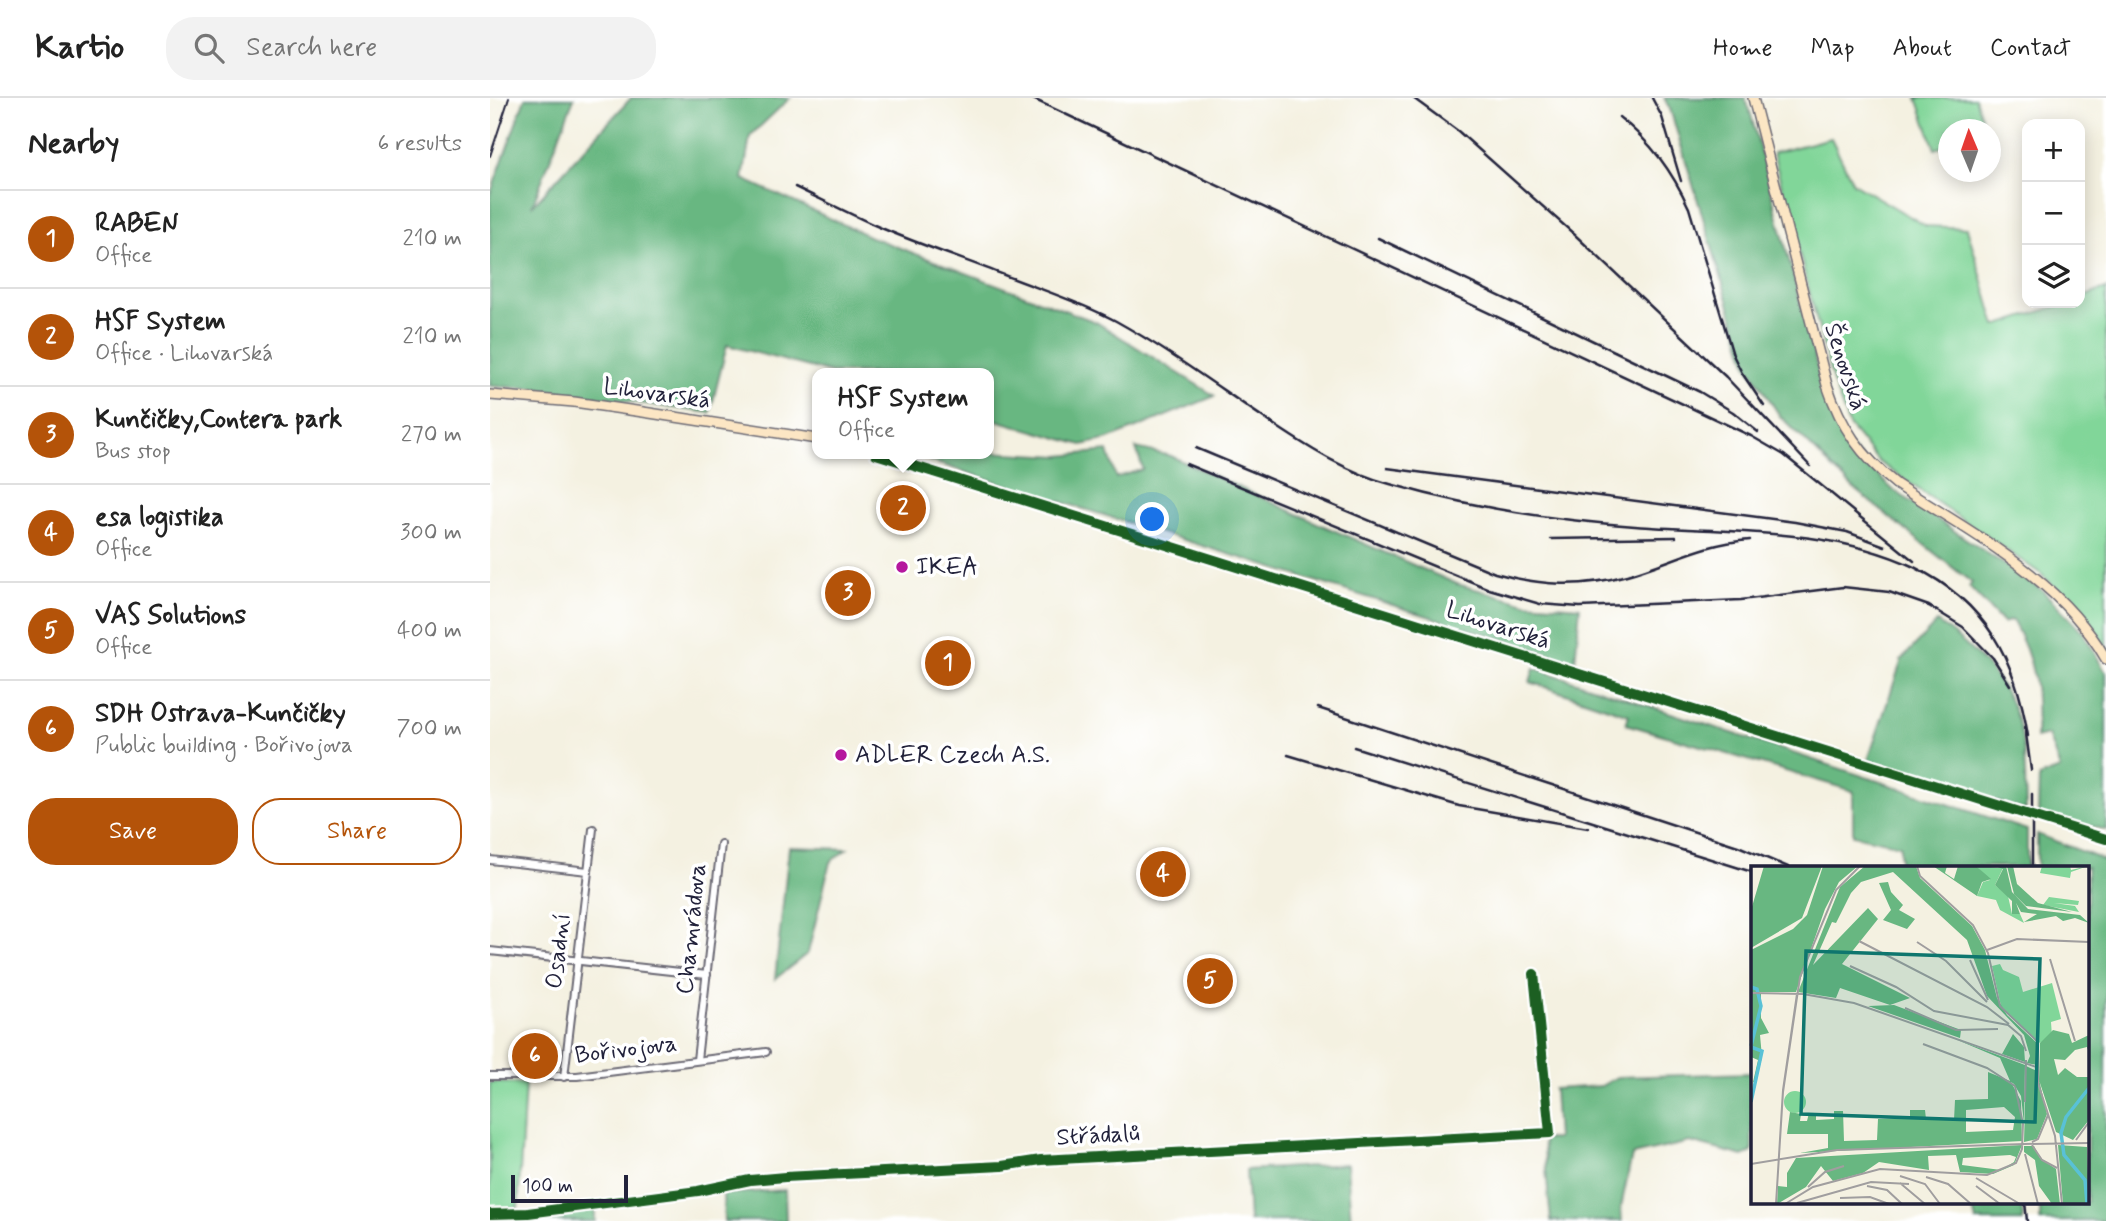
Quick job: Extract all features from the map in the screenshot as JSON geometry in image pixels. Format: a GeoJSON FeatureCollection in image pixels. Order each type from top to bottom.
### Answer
{"type":"FeatureCollection","features":[{"type":"Feature","properties":{"kind":"street","name":"Šenovská"},"geometry":{"type":"LineString","coordinates":[[1753,98],[1827,385],[1836,411],[1852,440],[1875,467],[1896,484],[2045,584],[2073,613],[2106,659]]}},
{"type":"Feature","properties":{"kind":"street","name":"Lihovarská"},"geometry":{"type":"LineString","coordinates":[[490,395],[615,408],[812,438]]}},
{"type":"Feature","properties":{"kind":"street","name":"Lihovarská"},"geometry":{"type":"LineString","coordinates":[[892,459],[2106,839]]}},
{"type":"Feature","properties":{"kind":"street","name":"Osadní"},"geometry":{"type":"LineString","coordinates":[[564,1077],[593,829]]}},
{"type":"Feature","properties":{"kind":"street","name":"Chamrádova"},"geometry":{"type":"LineString","coordinates":[[697,1060],[721,844]]}},
{"type":"Feature","properties":{"kind":"street"},"geometry":{"type":"LineString","coordinates":[[490,860],[588,871]]}},
{"type":"Feature","properties":{"kind":"street"},"geometry":{"type":"LineString","coordinates":[[490,951],[707,975]]}},
{"type":"Feature","properties":{"kind":"street","name":"Střádalů"},"geometry":{"type":"LineString","coordinates":[[490,1214],[528,1213],[785,1177],[993,1166],[1041,1160],[1550,1133],[1534,974]]}},
{"type":"Feature","properties":{"kind":"street","name":"Bořivojova"},"geometry":{"type":"LineString","coordinates":[[490,1076],[564,1077],[766,1052]]}},
{"type":"Feature","properties":{"kind":"green space"},"geometry":{"type":"Polygon","coordinates":[[[525,98],[574,98],[532,206],[631,98],[790,98],[750,136],[743,179],[871,237],[1096,322],[1215,396],[1109,439],[1082,445],[994,419],[994,368],[812,368],[727,345],[710,413],[531,388],[490,386],[490,195],[525,98]]]}},
{"type":"Feature","properties":{"kind":"green space"},"geometry":{"type":"Polygon","coordinates":[[[1664,98],[1745,98],[1819,374],[1845,442],[1892,489],[2042,590],[2083,632],[2106,673],[2106,830],[2038,814],[2039,777],[2060,769],[2048,735],[2036,738],[2034,677],[2026,649],[2012,620],[2003,623],[1969,587],[1972,583],[1853,488],[1780,416],[1748,366],[1670,109],[1664,98]]]}},
{"type":"Feature","properties":{"kind":"green space"},"geometry":{"type":"Polygon","coordinates":[[[1917,98],[1975,98],[1982,119],[1938,119],[1938,148],[1935,149],[1917,98]]]}},
{"type":"Feature","properties":{"kind":"green space"},"geometry":{"type":"Polygon","coordinates":[[[1831,138],[1853,183],[1926,226],[1967,228],[1996,326],[2052,308],[2085,308],[2085,296],[2106,289],[2106,649],[2091,622],[2041,574],[1879,462],[1849,426],[1833,382],[1773,153],[1831,138]]]}},
{"type":"Feature","properties":{"kind":"green space"},"geometry":{"type":"Polygon","coordinates":[[[1136,448],[1171,456],[1457,584],[1526,603],[1580,607],[1575,662],[930,461],[994,459],[994,452],[1060,456],[1108,451],[1116,478],[1143,469],[1136,448]]]}},
{"type":"Feature","properties":{"kind":"green space"},"geometry":{"type":"Polygon","coordinates":[[[1937,622],[1982,660],[2013,708],[2023,746],[2026,811],[1868,760],[1902,659],[1937,622]]]}},
{"type":"Feature","properties":{"kind":"green space"},"geometry":{"type":"Polygon","coordinates":[[[1534,668],[2027,830],[2027,866],[1900,866],[1900,845],[1853,835],[1853,791],[1626,724],[1629,715],[1530,682],[1534,668]]]}},
{"type":"Feature","properties":{"kind":"green space"},"geometry":{"type":"Polygon","coordinates":[[[2037,834],[2106,861],[2106,1221],[2040,1221],[2040,1204],[2088,1204],[2088,866],[2037,866],[2037,834]]]}},
{"type":"Feature","properties":{"kind":"green space"},"geometry":{"type":"Polygon","coordinates":[[[789,847],[847,849],[830,862],[808,953],[775,979],[789,847]]]}},
{"type":"Feature","properties":{"kind":"green space"},"geometry":{"type":"Polygon","coordinates":[[[1751,1073],[1751,1152],[1743,1156],[1690,1142],[1632,1155],[1621,1207],[1622,1221],[1551,1221],[1543,1139],[1557,1139],[1554,1089],[1601,1086],[1617,1077],[1751,1073]]]}},
{"type":"Feature","properties":{"kind":"green space"},"geometry":{"type":"Polygon","coordinates":[[[490,1082],[525,1084],[518,1208],[490,1208],[490,1082]]]}},
{"type":"Feature","properties":{"kind":"green space"},"geometry":{"type":"Polygon","coordinates":[[[1347,1164],[1351,1221],[1249,1221],[1246,1170],[1347,1164]]]}},
{"type":"Feature","properties":{"kind":"green space"},"geometry":{"type":"Polygon","coordinates":[[[785,1190],[786,1221],[724,1221],[723,1194],[785,1190]]]}},
{"type":"Feature","properties":{"kind":"green space"},"geometry":{"type":"Polygon","coordinates":[[[1972,1204],[2021,1204],[2023,1221],[1976,1221],[1972,1204]]]}},
{"type":"Feature","properties":{"kind":"green space"},"geometry":{"type":"Polygon","coordinates":[[[595,1209],[595,1221],[545,1221],[545,1216],[595,1209]]]}},
{"type":"Feature","properties":{"kind":"tram line"},"geometry":{"type":"LineString","coordinates":[[490,156],[509,98]]}},
{"type":"Feature","properties":{"kind":"railway"},"geometry":{"type":"LineString","coordinates":[[1031,98],[1751,436],[1784,455],[1914,561]]}},
{"type":"Feature","properties":{"kind":"railway"},"geometry":{"type":"LineString","coordinates":[[1413,98],[1458,131],[1575,235],[1726,377],[1810,466]]}},
{"type":"Feature","properties":{"kind":"railway"},"geometry":{"type":"LineString","coordinates":[[1652,98],[1662,117],[1681,181]]}},
{"type":"Feature","properties":{"kind":"railway"},"geometry":{"type":"LineString","coordinates":[[1619,117],[1651,147],[1682,194],[1689,208],[1733,355],[1764,406]]}},
{"type":"Feature","properties":{"kind":"railway"},"geometry":{"type":"LineString","coordinates":[[795,187],[888,231],[1103,314],[1157,346],[1303,444],[1345,467],[1375,479],[1480,506],[1542,516],[1635,526],[1813,538],[1882,554],[1914,567],[1960,597],[1994,636],[2015,682],[2028,736]]}},
{"type":"Feature","properties":{"kind":"railway"},"geometry":{"type":"LineString","coordinates":[[1378,238],[1700,392],[1733,412],[1758,432]]}},
{"type":"Feature","properties":{"kind":"railway"},"geometry":{"type":"LineString","coordinates":[[1196,448],[1495,573],[1528,581],[1561,584],[1594,582],[1643,570],[1702,549],[1750,540]]}},
{"type":"Feature","properties":{"kind":"railway"},"geometry":{"type":"LineString","coordinates":[[1186,464],[1489,589],[1540,604],[1580,607],[1741,600],[1843,587],[1889,592],[1929,606],[1963,627],[1993,658],[2010,685]]}},
{"type":"Feature","properties":{"kind":"railway"},"geometry":{"type":"LineString","coordinates":[[1387,468],[1795,522],[1847,532],[1885,546]]}},
{"type":"Feature","properties":{"kind":"railway"},"geometry":{"type":"LineString","coordinates":[[1551,539],[1676,537]]}},
{"type":"Feature","properties":{"kind":"railway"},"geometry":{"type":"LineString","coordinates":[[1318,708],[1738,846],[1786,866]]}},
{"type":"Feature","properties":{"kind":"railway"},"geometry":{"type":"LineString","coordinates":[[2025,727],[2031,770]]}},
{"type":"Feature","properties":{"kind":"railway"},"geometry":{"type":"LineString","coordinates":[[1354,747],[1751,872]]}},
{"type":"Feature","properties":{"kind":"railway"},"geometry":{"type":"LineString","coordinates":[[1288,755],[1459,806],[1588,828]]}},
{"type":"Feature","properties":{"kind":"railway"},"geometry":{"type":"LineString","coordinates":[[2032,794],[2032,866]]}},
{"type":"Feature","properties":{"kind":"railway"},"geometry":{"type":"LineString","coordinates":[[2025,1204],[2027,1221]]}},
{"type":"Feature","properties":{"kind":"cycle path"},"geometry":{"type":"LineString","coordinates":[[892,459],[2106,839]]}},
{"type":"Feature","properties":{"kind":"cycle path"},"geometry":{"type":"LineString","coordinates":[[490,1214],[528,1213],[785,1177],[1002,1166],[1041,1160],[1550,1133],[1534,974]]}},
{"type":"Feature","properties":{"kind":"place","name":"HSF System"},"geometry":{"type":"Point","coordinates":[903,508]}},
{"type":"Feature","properties":{"kind":"place","name":"IKEA"},"geometry":{"type":"Point","coordinates":[902,567]}},
{"type":"Feature","properties":{"kind":"place","name":"Kunčičky,Contera park"},"geometry":{"type":"Point","coordinates":[848,593]}},
{"type":"Feature","properties":{"kind":"place","name":"RABEN"},"geometry":{"type":"Point","coordinates":[948,663]}},
{"type":"Feature","properties":{"kind":"place","name":"ADLER Czech A.S."},"geometry":{"type":"Point","coordinates":[841,755]}},
{"type":"Feature","properties":{"kind":"place","name":"esa logistika"},"geometry":{"type":"Point","coordinates":[1163,874]}},
{"type":"Feature","properties":{"kind":"place","name":"VAS Solutions"},"geometry":{"type":"Point","coordinates":[1210,981]}},
{"type":"Feature","properties":{"kind":"place","name":"SDH Ostrava-Kunčičky"},"geometry":{"type":"Point","coordinates":[535,1056]}}]}
